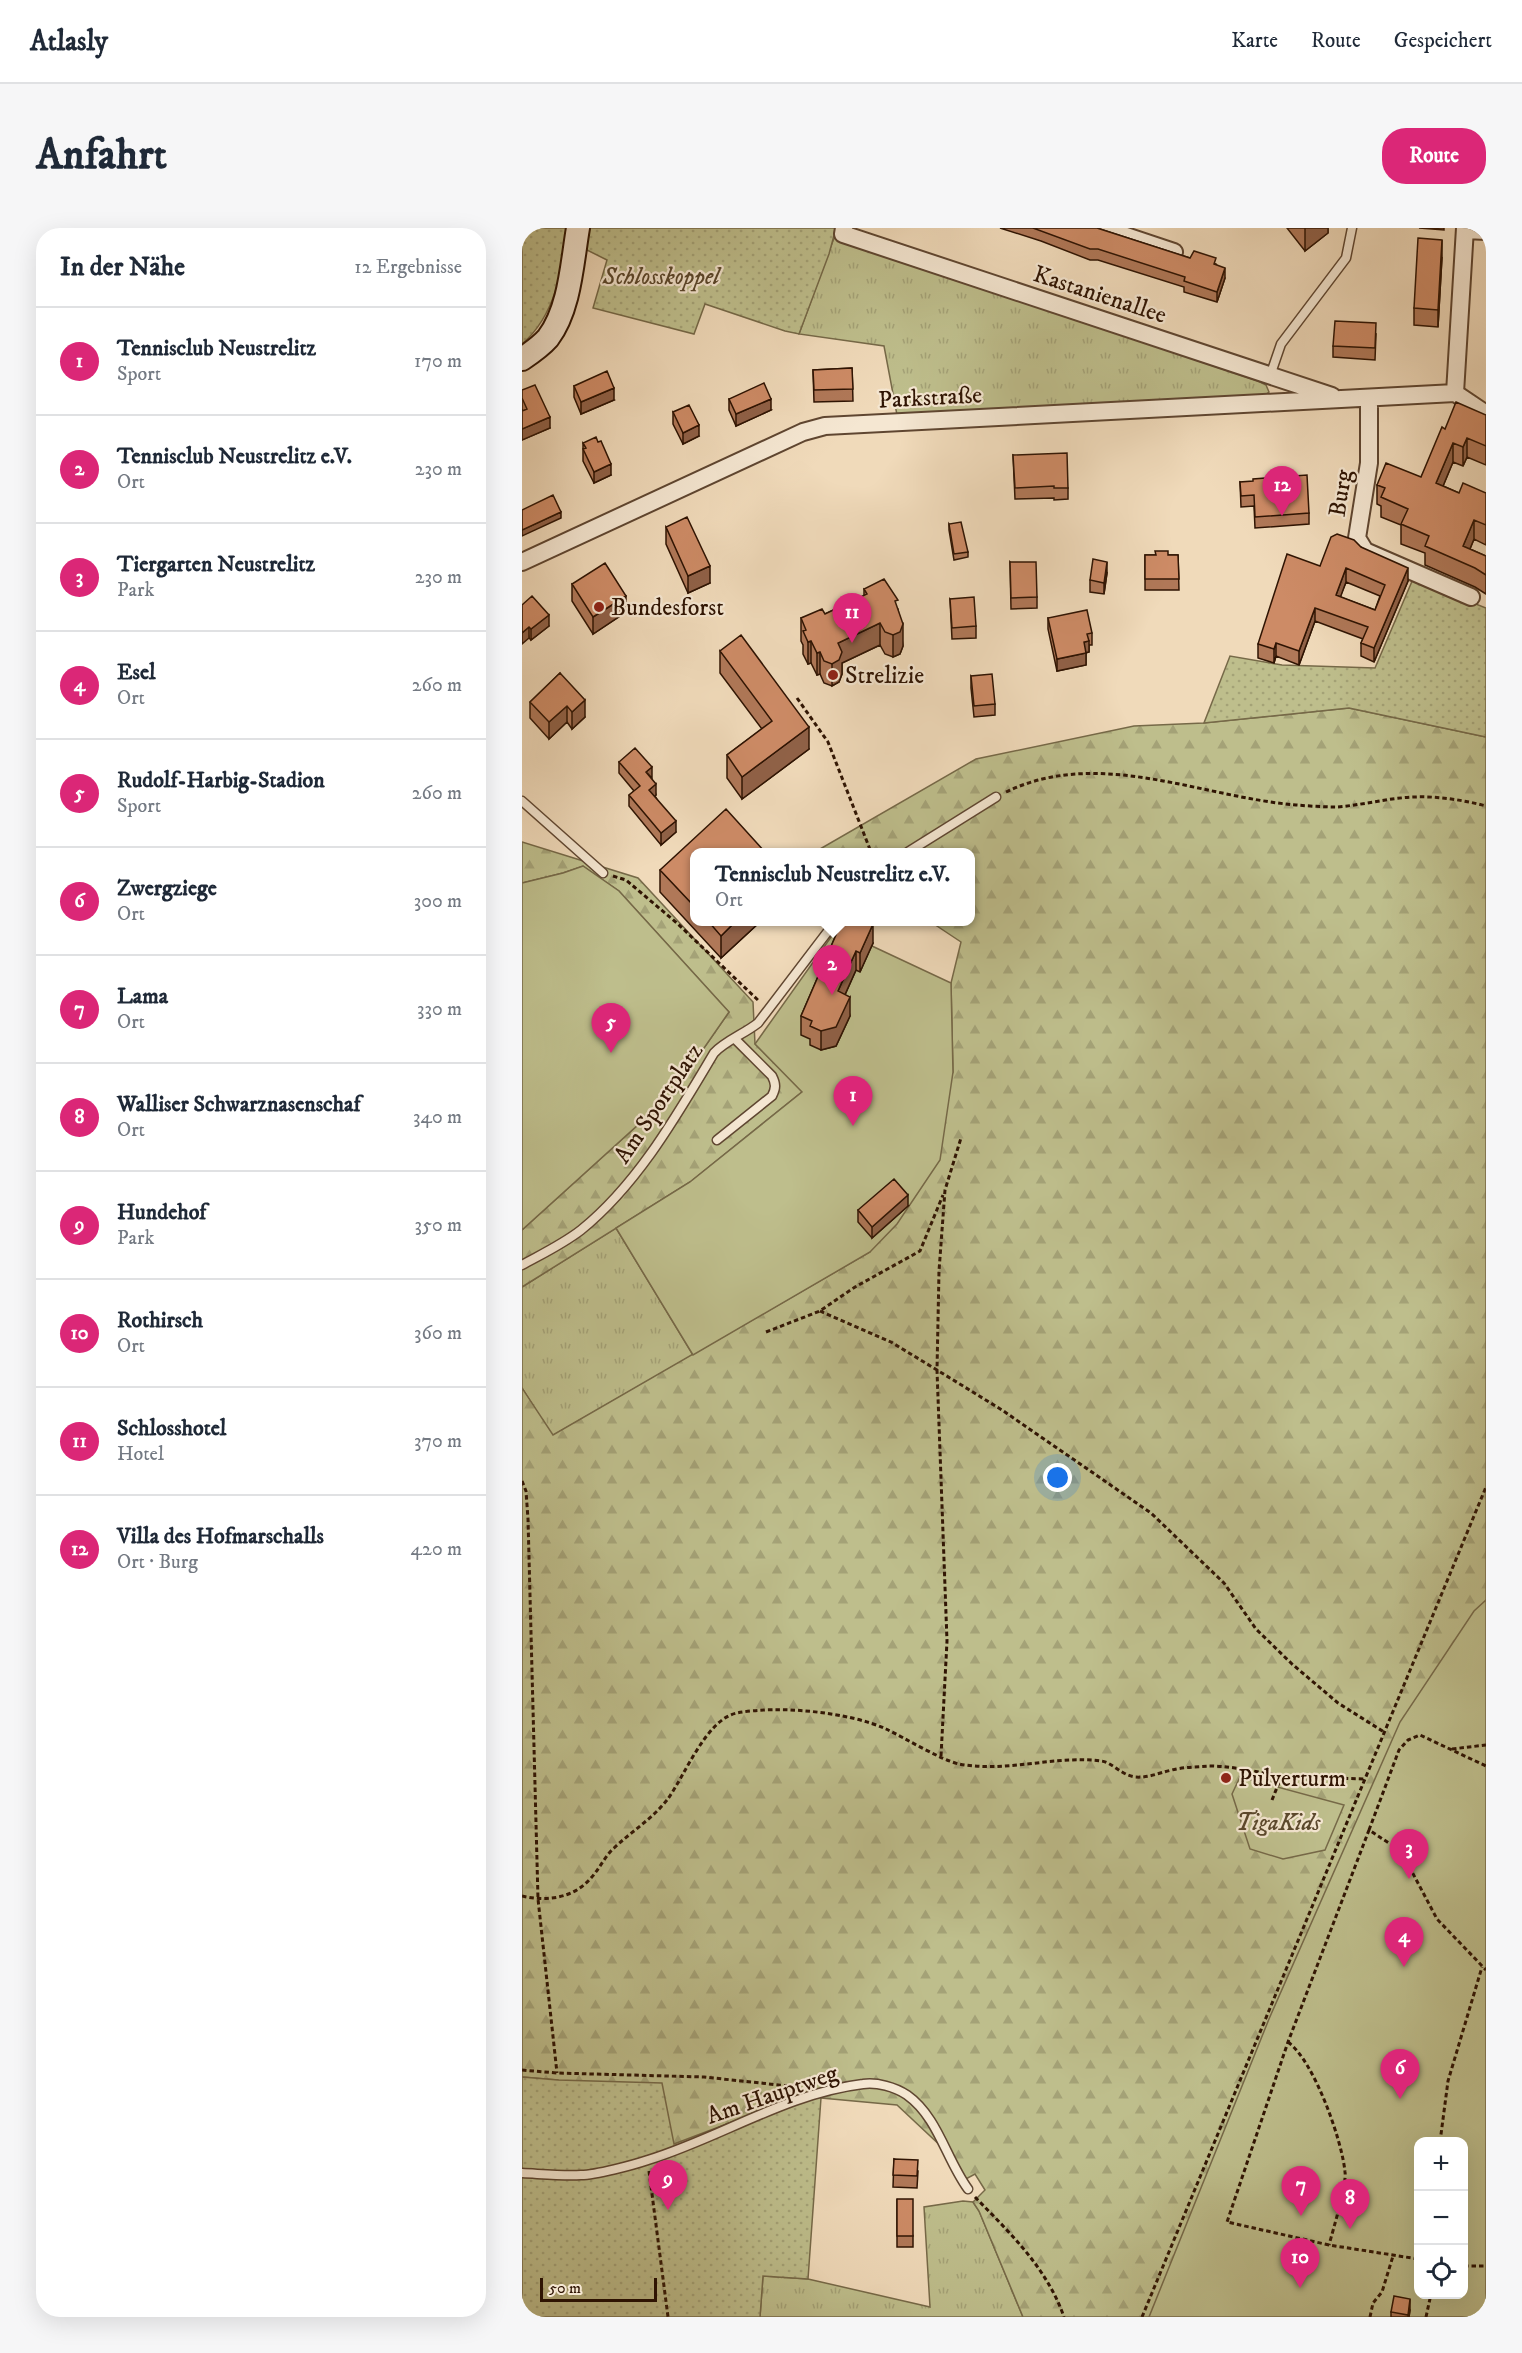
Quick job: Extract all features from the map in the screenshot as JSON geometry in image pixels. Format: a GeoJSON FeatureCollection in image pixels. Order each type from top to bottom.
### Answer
{"type":"FeatureCollection","features":[{"type":"Feature","properties":{"kind":"main road"},"geometry":{"type":"LineString","coordinates":[[522,359],[548,338],[556,322],[568,282],[578,228]]}},
{"type":"Feature","properties":{"kind":"street"},"geometry":{"type":"LineString","coordinates":[[1102,228],[1174,252]]}},
{"type":"Feature","properties":{"kind":"street"},"geometry":{"type":"LineString","coordinates":[[1455,393],[1465,229],[1486,231]]}},
{"type":"Feature","properties":{"kind":"street","name":"Kastanienallee"},"geometry":{"type":"LineString","coordinates":[[844,231],[1341,399]]}},
{"type":"Feature","properties":{"kind":"street"},"geometry":{"type":"LineString","coordinates":[[1368,398],[1455,393],[1486,414]]}},
{"type":"Feature","properties":{"kind":"street","name":"Parkstraße"},"geometry":{"type":"LineString","coordinates":[[522,562],[803,432],[825,426],[1368,398]]}},
{"type":"Feature","properties":{"kind":"street","name":"Burg"},"geometry":{"type":"LineString","coordinates":[[1368,398],[1369,463],[1358,537],[1365,551],[1471,597]]}},
{"type":"Feature","properties":{"kind":"lane"},"geometry":{"type":"LineString","coordinates":[[1270,376],[1281,344],[1346,258],[1352,228]]}},
{"type":"Feature","properties":{"kind":"lane"},"geometry":{"type":"LineString","coordinates":[[914,848],[996,797]]}},
{"type":"Feature","properties":{"kind":"lane"},"geometry":{"type":"LineString","coordinates":[[522,801],[603,873]]}},
{"type":"Feature","properties":{"kind":"lane","name":"Am Sportplatz"},"geometry":{"type":"LineString","coordinates":[[522,1265],[580,1230],[615,1197],[656,1144],[714,1053],[721,1046],[758,1023],[831,926]]}},
{"type":"Feature","properties":{"kind":"lane"},"geometry":{"type":"LineString","coordinates":[[717,1140],[772,1096],[775,1089],[776,1082],[772,1076],[735,1039]]}},
{"type":"Feature","properties":{"kind":"lane","name":"Am Hauptweg"},"geometry":{"type":"LineString","coordinates":[[522,2174],[583,2175],[648,2160],[751,2118],[824,2092],[865,2084],[884,2085],[904,2093],[918,2104],[934,2126],[968,2189]]}},
{"type":"Feature","properties":{"kind":"path"},"geometry":{"type":"LineString","coordinates":[[797,698],[828,742],[869,848]]}},
{"type":"Feature","properties":{"kind":"path"},"geometry":{"type":"LineString","coordinates":[[996,797],[1022,784],[1050,776],[1077,773],[1137,776],[1294,805],[1337,807],[1369,801],[1429,797],[1486,806]]}},
{"type":"Feature","properties":{"kind":"path"},"geometry":{"type":"LineString","coordinates":[[603,873],[626,880],[678,924],[769,1011]]}},
{"type":"Feature","properties":{"kind":"path"},"geometry":{"type":"LineString","coordinates":[[766,1332],[820,1311],[855,1287],[920,1251],[929,1223],[945,1190],[961,1138]]}},
{"type":"Feature","properties":{"kind":"path"},"geometry":{"type":"LineString","coordinates":[[941,1756],[947,1641],[937,1370],[940,1259],[945,1190]]}},
{"type":"Feature","properties":{"kind":"path"},"geometry":{"type":"LineString","coordinates":[[820,1311],[891,1342],[937,1370],[1002,1410],[1151,1513],[1224,1583],[1256,1629],[1292,1664],[1338,1702],[1384,1732]]}},
{"type":"Feature","properties":{"kind":"path"},"geometry":{"type":"LineString","coordinates":[[522,1481],[526,1491],[528,1519],[538,1899],[557,2073]]}},
{"type":"Feature","properties":{"kind":"path"},"geometry":{"type":"LineString","coordinates":[[1142,2317],[1486,1487]]}},
{"type":"Feature","properties":{"kind":"path"},"geometry":{"type":"LineString","coordinates":[[522,1896],[538,1899],[568,1895],[582,1887],[593,1877],[614,1848],[634,1833],[666,1801],[700,1745],[718,1724],[734,1714],[762,1711],[830,1713],[862,1720],[884,1728],[957,1764],[996,1767],[1047,1762],[1104,1761],[1122,1774],[1150,1778],[1172,1770],[1208,1766],[1234,1767],[1282,1775],[1365,1779]]}},
{"type":"Feature","properties":{"kind":"path"},"geometry":{"type":"LineString","coordinates":[[1414,2258],[1329,2245],[1227,2222],[1288,2042],[1399,1750],[1408,1740],[1420,1735],[1486,1766]]}},
{"type":"Feature","properties":{"kind":"path"},"geometry":{"type":"LineString","coordinates":[[1451,1749],[1486,1745]]}},
{"type":"Feature","properties":{"kind":"path"},"geometry":{"type":"LineString","coordinates":[[1272,1800],[1282,1775]]}},
{"type":"Feature","properties":{"kind":"path"},"geometry":{"type":"LineString","coordinates":[[1370,1830],[1401,1851],[1437,1919],[1486,1970]]}},
{"type":"Feature","properties":{"kind":"path"},"geometry":{"type":"LineString","coordinates":[[1441,2137],[1448,2081],[1482,1967]]}},
{"type":"Feature","properties":{"kind":"path"},"geometry":{"type":"LineString","coordinates":[[1288,2042],[1298,2050],[1326,2103],[1346,2174],[1329,2245]]}},
{"type":"Feature","properties":{"kind":"path"},"geometry":{"type":"LineString","coordinates":[[522,2070],[704,2077],[806,2087],[824,2092]]}},
{"type":"Feature","properties":{"kind":"path"},"geometry":{"type":"LineString","coordinates":[[648,2160],[668,2317]]}},
{"type":"Feature","properties":{"kind":"path"},"geometry":{"type":"LineString","coordinates":[[968,2189],[1020,2243],[1038,2266],[1052,2288],[1064,2317]]}},
{"type":"Feature","properties":{"kind":"path"},"geometry":{"type":"LineString","coordinates":[[1370,2317],[1373,2303],[1382,2292],[1393,2256]]}},
{"type":"Feature","properties":{"kind":"path"},"geometry":{"type":"LineString","coordinates":[[1468,2266],[1486,2266]]}},
{"type":"Feature","properties":{"kind":"path"},"geometry":{"type":"LineString","coordinates":[[1426,2317],[1430,2299]]}},
{"type":"Feature","properties":{"kind":"green space","name":"Schlosskoppel"},"geometry":{"type":"Polygon","coordinates":[[[522,228],[567,228],[560,276],[550,306],[543,320],[522,344],[522,228]]]}},
{"type":"Feature","properties":{"kind":"green space","name":"Schlosskoppel"},"geometry":{"type":"Polygon","coordinates":[[[587,228],[836,228],[829,254],[799,334],[705,304],[694,334],[593,308],[607,260],[585,249],[587,228]]]}},
{"type":"Feature","properties":{"kind":"green space"},"geometry":{"type":"Polygon","coordinates":[[[834,238],[1258,381],[1266,385],[1269,392],[1264,396],[897,415],[884,346],[799,334],[834,238]]]}},
{"type":"Feature","properties":{"kind":"green space"},"geometry":{"type":"Polygon","coordinates":[[[1413,579],[1486,608],[1486,737],[1349,708],[1204,723],[1230,656],[1282,665],[1375,668],[1413,579]]]}},
{"type":"Feature","properties":{"kind":"green space"},"geometry":{"type":"Polygon","coordinates":[[[1349,708],[1486,737],[1486,2317],[1023,2317],[979,2211],[973,2202],[985,2190],[975,2174],[964,2180],[945,2150],[897,2105],[821,2098],[811,2092],[674,2145],[558,2080],[522,2077],[522,1388],[553,1435],[870,1252],[953,1072],[951,983],[961,942],[937,926],[975,926],[975,848],[822,848],[976,759],[1134,726],[1204,723],[1349,708]]]}},
{"type":"Feature","properties":{"kind":"green space"},"geometry":{"type":"Polygon","coordinates":[[[522,842],[638,878],[753,1002],[755,1044],[803,1091],[690,1182],[522,1287],[522,1230],[672,1094],[729,1012],[619,891],[583,866],[522,883],[522,842]]]}},
{"type":"Feature","properties":{"kind":"green space"},"geometry":{"type":"Polygon","coordinates":[[[583,866],[619,891],[729,1012],[672,1094],[522,1230],[522,883],[583,866]]]}},
{"type":"Feature","properties":{"kind":"green space"},"geometry":{"type":"Polygon","coordinates":[[[836,930],[844,934],[846,931],[873,943],[872,946],[951,983],[953,1072],[940,1160],[897,1224],[870,1252],[693,1355],[616,1228],[690,1182],[802,1092],[755,1044],[836,930]]]}},
{"type":"Feature","properties":{"kind":"green space"},"geometry":{"type":"Polygon","coordinates":[[[616,1228],[693,1355],[552,1436],[522,1388],[522,1287],[616,1228]]]}},
{"type":"Feature","properties":{"kind":"green space"},"geometry":{"type":"Polygon","coordinates":[[[1486,1600],[1486,2317],[1149,2317],[1269,2019],[1400,1722],[1474,1611],[1486,1600]]]}},
{"type":"Feature","properties":{"kind":"green space","name":"TigaKids"},"geometry":{"type":"Polygon","coordinates":[[[1240,1777],[1344,1805],[1325,1850],[1283,1859],[1250,1849],[1232,1794],[1240,1777]]]}},
{"type":"Feature","properties":{"kind":"green space"},"geometry":{"type":"Polygon","coordinates":[[[522,2077],[662,2083],[674,2144],[811,2092],[821,2098],[808,2279],[763,2276],[760,2317],[522,2317],[522,2077]]]}},
{"type":"Feature","properties":{"kind":"green space"},"geometry":{"type":"Polygon","coordinates":[[[963,2201],[973,2202],[979,2211],[1023,2317],[760,2317],[763,2276],[808,2279],[930,2307],[924,2207],[963,2201]]]}},
{"type":"Feature","properties":{"kind":"building"},"geometry":{"type":"Polygon","coordinates":[[[1033,228],[1097,228],[1190,258],[1194,251],[1216,258],[1214,264],[1225,268],[1217,292],[1184,281],[1185,277],[1098,249],[1090,249],[1033,228]]]}},
{"type":"Feature","properties":{"kind":"building"},"geometry":{"type":"Polygon","coordinates":[[[1418,238],[1442,240],[1438,310],[1414,308],[1418,238]]]}},
{"type":"Feature","properties":{"kind":"building"},"geometry":{"type":"Polygon","coordinates":[[[1335,321],[1376,323],[1375,348],[1333,346],[1335,321]]]}},
{"type":"Feature","properties":{"kind":"building"},"geometry":{"type":"Polygon","coordinates":[[[852,368],[853,389],[814,390],[813,370],[852,368]]]}},
{"type":"Feature","properties":{"kind":"building"},"geometry":{"type":"Polygon","coordinates":[[[607,371],[614,388],[581,402],[574,386],[607,371]]]}},
{"type":"Feature","properties":{"kind":"building"},"geometry":{"type":"Polygon","coordinates":[[[764,383],[771,399],[736,414],[729,399],[764,383]]]}},
{"type":"Feature","properties":{"kind":"building"},"geometry":{"type":"Polygon","coordinates":[[[535,385],[550,417],[522,429],[522,411],[527,409],[522,398],[522,390],[535,385]]]}},
{"type":"Feature","properties":{"kind":"building"},"geometry":{"type":"Polygon","coordinates":[[[1456,402],[1486,415],[1486,446],[1467,438],[1463,447],[1453,443],[1436,483],[1459,493],[1463,483],[1486,493],[1486,525],[1474,520],[1463,546],[1486,556],[1486,575],[1425,546],[1429,536],[1401,524],[1408,509],[1381,497],[1385,488],[1377,485],[1386,463],[1421,477],[1442,427],[1445,429],[1456,402]]]}},
{"type":"Feature","properties":{"kind":"building"},"geometry":{"type":"Polygon","coordinates":[[[689,405],[699,425],[683,433],[673,412],[689,405]]]}},
{"type":"Feature","properties":{"kind":"building"},"geometry":{"type":"Polygon","coordinates":[[[596,437],[598,442],[601,441],[611,464],[594,472],[583,449],[586,448],[583,443],[596,437]]]}},
{"type":"Feature","properties":{"kind":"building"},"geometry":{"type":"Polygon","coordinates":[[[1067,453],[1068,488],[1054,488],[1054,486],[1015,488],[1013,455],[1067,453]]]}},
{"type":"Feature","properties":{"kind":"building"},"geometry":{"type":"Polygon","coordinates":[[[1307,475],[1309,513],[1255,517],[1254,495],[1241,496],[1240,482],[1307,475]]]}},
{"type":"Feature","properties":{"kind":"building"},"geometry":{"type":"Polygon","coordinates":[[[553,495],[561,512],[522,530],[522,510],[553,495]]]}},
{"type":"Feature","properties":{"kind":"building"},"geometry":{"type":"Polygon","coordinates":[[[687,517],[710,566],[688,576],[666,527],[687,517]]]}},
{"type":"Feature","properties":{"kind":"building"},"geometry":{"type":"Polygon","coordinates":[[[961,522],[968,552],[954,554],[949,524],[961,522]]]}},
{"type":"Feature","properties":{"kind":"building"},"geometry":{"type":"Polygon","coordinates":[[[1337,534],[1354,540],[1361,547],[1408,568],[1374,648],[1361,643],[1368,627],[1315,608],[1299,651],[1276,643],[1274,649],[1258,644],[1287,554],[1320,566],[1331,537],[1337,534]],[[1346,568],[1336,595],[1375,610],[1385,585],[1346,568]]]}},
{"type":"Feature","properties":{"kind":"building"},"geometry":{"type":"Polygon","coordinates":[[[1155,551],[1168,551],[1168,555],[1178,555],[1179,579],[1145,579],[1145,555],[1156,555],[1155,551]]]}},
{"type":"Feature","properties":{"kind":"building"},"geometry":{"type":"Polygon","coordinates":[[[1093,559],[1107,562],[1104,583],[1090,580],[1093,559]]]}},
{"type":"Feature","properties":{"kind":"building"},"geometry":{"type":"Polygon","coordinates":[[[1010,562],[1036,562],[1037,597],[1011,598],[1010,562]]]}},
{"type":"Feature","properties":{"kind":"building"},"geometry":{"type":"Polygon","coordinates":[[[605,563],[626,596],[593,617],[572,584],[605,563]]]}},
{"type":"Feature","properties":{"kind":"building"},"geometry":{"type":"Polygon","coordinates":[[[884,579],[898,600],[895,601],[903,624],[900,632],[893,635],[885,632],[880,623],[838,643],[842,652],[839,660],[832,664],[824,661],[811,641],[808,642],[801,618],[822,609],[825,614],[867,594],[864,589],[884,579]]]}},
{"type":"Feature","properties":{"kind":"building"},"geometry":{"type":"Polygon","coordinates":[[[532,596],[549,615],[522,633],[522,605],[532,596]]]}},
{"type":"Feature","properties":{"kind":"building"},"geometry":{"type":"Polygon","coordinates":[[[974,597],[976,626],[952,628],[950,599],[974,597]]]}},
{"type":"Feature","properties":{"kind":"building"},"geometry":{"type":"Polygon","coordinates":[[[1087,610],[1092,633],[1087,634],[1089,641],[1084,642],[1086,653],[1057,659],[1048,618],[1087,610]]]}},
{"type":"Feature","properties":{"kind":"building"},"geometry":{"type":"Polygon","coordinates":[[[741,635],[809,727],[742,777],[727,755],[772,721],[720,651],[741,635]]]}},
{"type":"Feature","properties":{"kind":"building"},"geometry":{"type":"Polygon","coordinates":[[[560,673],[585,700],[572,712],[567,706],[549,722],[530,702],[560,673]]]}},
{"type":"Feature","properties":{"kind":"building"},"geometry":{"type":"Polygon","coordinates":[[[992,674],[995,704],[974,706],[971,676],[992,674]]]}},
{"type":"Feature","properties":{"kind":"building"},"geometry":{"type":"Polygon","coordinates":[[[635,748],[652,767],[646,772],[656,784],[649,790],[676,821],[661,833],[629,795],[640,786],[619,762],[635,748]]]}},
{"type":"Feature","properties":{"kind":"building"},"geometry":{"type":"Polygon","coordinates":[[[726,809],[761,848],[690,848],[690,902],[660,870],[726,809]]]}},
{"type":"Feature","properties":{"kind":"building"},"geometry":{"type":"Polygon","coordinates":[[[712,926],[731,926],[721,936],[712,926]]]}},
{"type":"Feature","properties":{"kind":"building"},"geometry":{"type":"Polygon","coordinates":[[[840,926],[872,926],[860,953],[856,951],[838,991],[850,997],[836,1027],[821,1031],[810,1026],[812,1021],[801,1016],[840,926]]]}},
{"type":"Feature","properties":{"kind":"building"},"geometry":{"type":"Polygon","coordinates":[[[894,1179],[908,1195],[872,1227],[858,1210],[894,1179]]]}},
{"type":"Feature","properties":{"kind":"building"},"geometry":{"type":"Polygon","coordinates":[[[894,2159],[918,2160],[917,2176],[893,2175],[894,2159]]]}},
{"type":"Feature","properties":{"kind":"building"},"geometry":{"type":"Polygon","coordinates":[[[897,2199],[913,2199],[913,2236],[897,2236],[897,2199]]]}},
{"type":"Feature","properties":{"kind":"building"},"geometry":{"type":"Polygon","coordinates":[[[1394,2296],[1410,2299],[1408,2315],[1391,2312],[1394,2296]]]}},
{"type":"Feature","properties":{"kind":"place","name":"Villa des Hofmarschalls"},"geometry":{"type":"Point","coordinates":[1282,516]}},
{"type":"Feature","properties":{"kind":"place","name":"Bundesforst"},"geometry":{"type":"Point","coordinates":[599,607]}},
{"type":"Feature","properties":{"kind":"place","name":"Schlosshotel"},"geometry":{"type":"Point","coordinates":[852,643]}},
{"type":"Feature","properties":{"kind":"place","name":"Strelizie"},"geometry":{"type":"Point","coordinates":[833,675]}},
{"type":"Feature","properties":{"kind":"place","name":"Tennisclub Neustrelitz e.V."},"geometry":{"type":"Point","coordinates":[832,995]}},
{"type":"Feature","properties":{"kind":"place","name":"Rudolf-Harbig-Stadion"},"geometry":{"type":"Point","coordinates":[611,1053]}},
{"type":"Feature","properties":{"kind":"place","name":"Tennisclub Neustrelitz"},"geometry":{"type":"Point","coordinates":[853,1126]}},
{"type":"Feature","properties":{"kind":"place","name":"Pulverturm"},"geometry":{"type":"Point","coordinates":[1226,1778]}},
{"type":"Feature","properties":{"kind":"place","name":"Tiergarten Neustrelitz"},"geometry":{"type":"Point","coordinates":[1409,1879]}},
{"type":"Feature","properties":{"kind":"place","name":"Esel"},"geometry":{"type":"Point","coordinates":[1404,1967]}},
{"type":"Feature","properties":{"kind":"place","name":"Zwergziege"},"geometry":{"type":"Point","coordinates":[1400,2099]}},
{"type":"Feature","properties":{"kind":"place","name":"Hundehof"},"geometry":{"type":"Point","coordinates":[668,2210]}},
{"type":"Feature","properties":{"kind":"place","name":"Lama"},"geometry":{"type":"Point","coordinates":[1301,2216]}},
{"type":"Feature","properties":{"kind":"place","name":"Walliser Schwarznasenschaf"},"geometry":{"type":"Point","coordinates":[1350,2229]}},
{"type":"Feature","properties":{"kind":"place","name":"Rothirsch"},"geometry":{"type":"Point","coordinates":[1300,2288]}}]}
